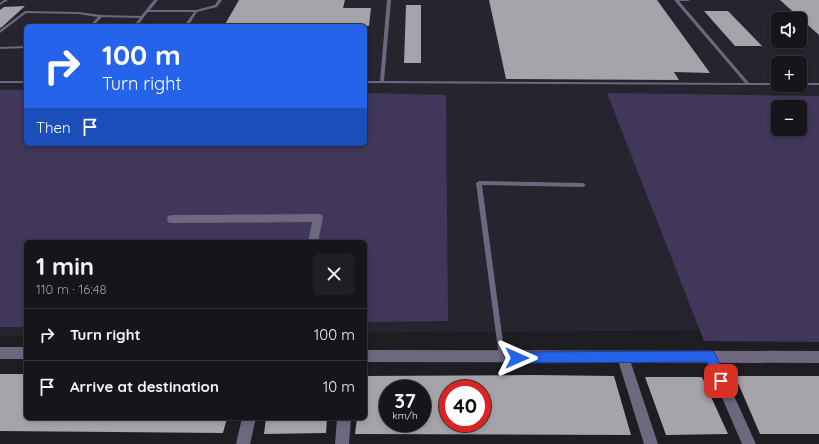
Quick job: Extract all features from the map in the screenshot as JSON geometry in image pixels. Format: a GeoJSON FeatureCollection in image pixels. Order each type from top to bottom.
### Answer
{"type":"FeatureCollection","features":[{"type":"Feature","properties":{"kind":"street"},"geometry":{"type":"LineString","coordinates":[[172,219],[318,218],[313,240]]}},
{"type":"Feature","properties":{"kind":"street"},"geometry":{"type":"LineString","coordinates":[[0,353],[24,353]]}},
{"type":"Feature","properties":{"kind":"street"},"geometry":{"type":"LineString","coordinates":[[367,356],[502,358],[710,356],[819,357]]}},
{"type":"Feature","properties":{"kind":"street"},"geometry":{"type":"LineString","coordinates":[[710,356],[749,444]]}},
{"type":"Feature","properties":{"kind":"street"},"geometry":{"type":"LineString","coordinates":[[623,357],[651,444]]}},
{"type":"Feature","properties":{"kind":"street"},"geometry":{"type":"LineString","coordinates":[[243,444],[249,420]]}},
{"type":"Feature","properties":{"kind":"street"},"geometry":{"type":"LineString","coordinates":[[342,444],[344,420]]}},
{"type":"Feature","properties":{"kind":"lane"},"geometry":{"type":"LineString","coordinates":[[0,4],[6,0]]}},
{"type":"Feature","properties":{"kind":"lane"},"geometry":{"type":"LineString","coordinates":[[137,24],[156,0]]}},
{"type":"Feature","properties":{"kind":"lane"},"geometry":{"type":"LineString","coordinates":[[148,11],[196,11],[216,6],[220,0]]}},
{"type":"Feature","properties":{"kind":"lane"},"geometry":{"type":"LineString","coordinates":[[382,82],[389,0]]}},
{"type":"Feature","properties":{"kind":"lane"},"geometry":{"type":"LineString","coordinates":[[676,0],[748,84]]}},
{"type":"Feature","properties":{"kind":"lane"},"geometry":{"type":"LineString","coordinates":[[676,0],[688,0]]}},
{"type":"Feature","properties":{"kind":"lane"},"geometry":{"type":"LineString","coordinates":[[187,24],[196,11]]}},
{"type":"Feature","properties":{"kind":"lane"},"geometry":{"type":"LineString","coordinates":[[0,32],[25,12],[78,13],[101,16],[142,17]]}},
{"type":"Feature","properties":{"kind":"lane"},"geometry":{"type":"LineString","coordinates":[[93,24],[101,16]]}},
{"type":"Feature","properties":{"kind":"lane"},"geometry":{"type":"LineString","coordinates":[[0,48],[24,47]]}},
{"type":"Feature","properties":{"kind":"lane"},"geometry":{"type":"LineString","coordinates":[[0,82],[24,82]]}},
{"type":"Feature","properties":{"kind":"lane"},"geometry":{"type":"LineString","coordinates":[[367,82],[771,84]]}},
{"type":"Feature","properties":{"kind":"lane"},"geometry":{"type":"LineString","coordinates":[[807,84],[819,84]]}},
{"type":"Feature","properties":{"kind":"lane"},"geometry":{"type":"LineString","coordinates":[[502,358],[479,183],[584,185]]}},
{"type":"Feature","properties":{"kind":"shaded area"},"geometry":{"type":"Polygon","coordinates":[[[0,0],[819,0],[819,329],[367,333],[367,240],[24,240],[24,336],[0,336],[0,0]]]}},
{"type":"Feature","properties":{"kind":"shaded area"},"geometry":{"type":"Polygon","coordinates":[[[0,90],[24,90],[24,146],[367,146],[367,93],[446,95],[448,321],[367,322],[367,240],[24,240],[24,327],[0,327],[0,90]]]}},
{"type":"Feature","properties":{"kind":"shaded area"},"geometry":{"type":"Polygon","coordinates":[[[607,93],[819,96],[819,342],[704,341],[607,93]]]}},
{"type":"Feature","properties":{"kind":"building"},"geometry":{"type":"Polygon","coordinates":[[[239,0],[345,0],[343,8],[371,8],[369,26],[367,26],[367,24],[225,24],[239,0]]]}},
{"type":"Feature","properties":{"kind":"building"},"geometry":{"type":"Polygon","coordinates":[[[489,0],[657,0],[710,73],[674,72],[679,80],[506,79],[489,0]]]}},
{"type":"Feature","properties":{"kind":"building"},"geometry":{"type":"Polygon","coordinates":[[[780,0],[819,0],[819,35],[807,24],[807,12],[793,12],[780,0]]]}},
{"type":"Feature","properties":{"kind":"building"},"geometry":{"type":"Polygon","coordinates":[[[406,5],[421,5],[421,63],[404,63],[406,5]]]}},
{"type":"Feature","properties":{"kind":"building"},"geometry":{"type":"Polygon","coordinates":[[[25,6],[0,28],[0,10],[4,7],[25,6]]]}},
{"type":"Feature","properties":{"kind":"building"},"geometry":{"type":"Polygon","coordinates":[[[704,11],[728,11],[762,46],[735,46],[704,11]]]}},
{"type":"Feature","properties":{"kind":"building"},"geometry":{"type":"Polygon","coordinates":[[[0,374],[24,374],[24,420],[226,420],[223,433],[0,431],[0,374]]]}},
{"type":"Feature","properties":{"kind":"building"},"geometry":{"type":"Polygon","coordinates":[[[533,375],[614,376],[631,435],[355,434],[357,420],[367,420],[367,376],[533,375]]]}},
{"type":"Feature","properties":{"kind":"building"},"geometry":{"type":"Polygon","coordinates":[[[735,376],[819,376],[819,434],[760,434],[735,376]]]}},
{"type":"Feature","properties":{"kind":"building"},"geometry":{"type":"Polygon","coordinates":[[[645,377],[702,377],[728,434],[666,435],[645,377]]]}},
{"type":"Feature","properties":{"kind":"building"},"geometry":{"type":"Polygon","coordinates":[[[266,420],[327,420],[326,433],[264,434],[266,420]]]}},
{"type":"Feature","properties":{"kind":"route"},"geometry":{"type":"LineString","coordinates":[[517,358],[710,356],[721,381]]}}]}
